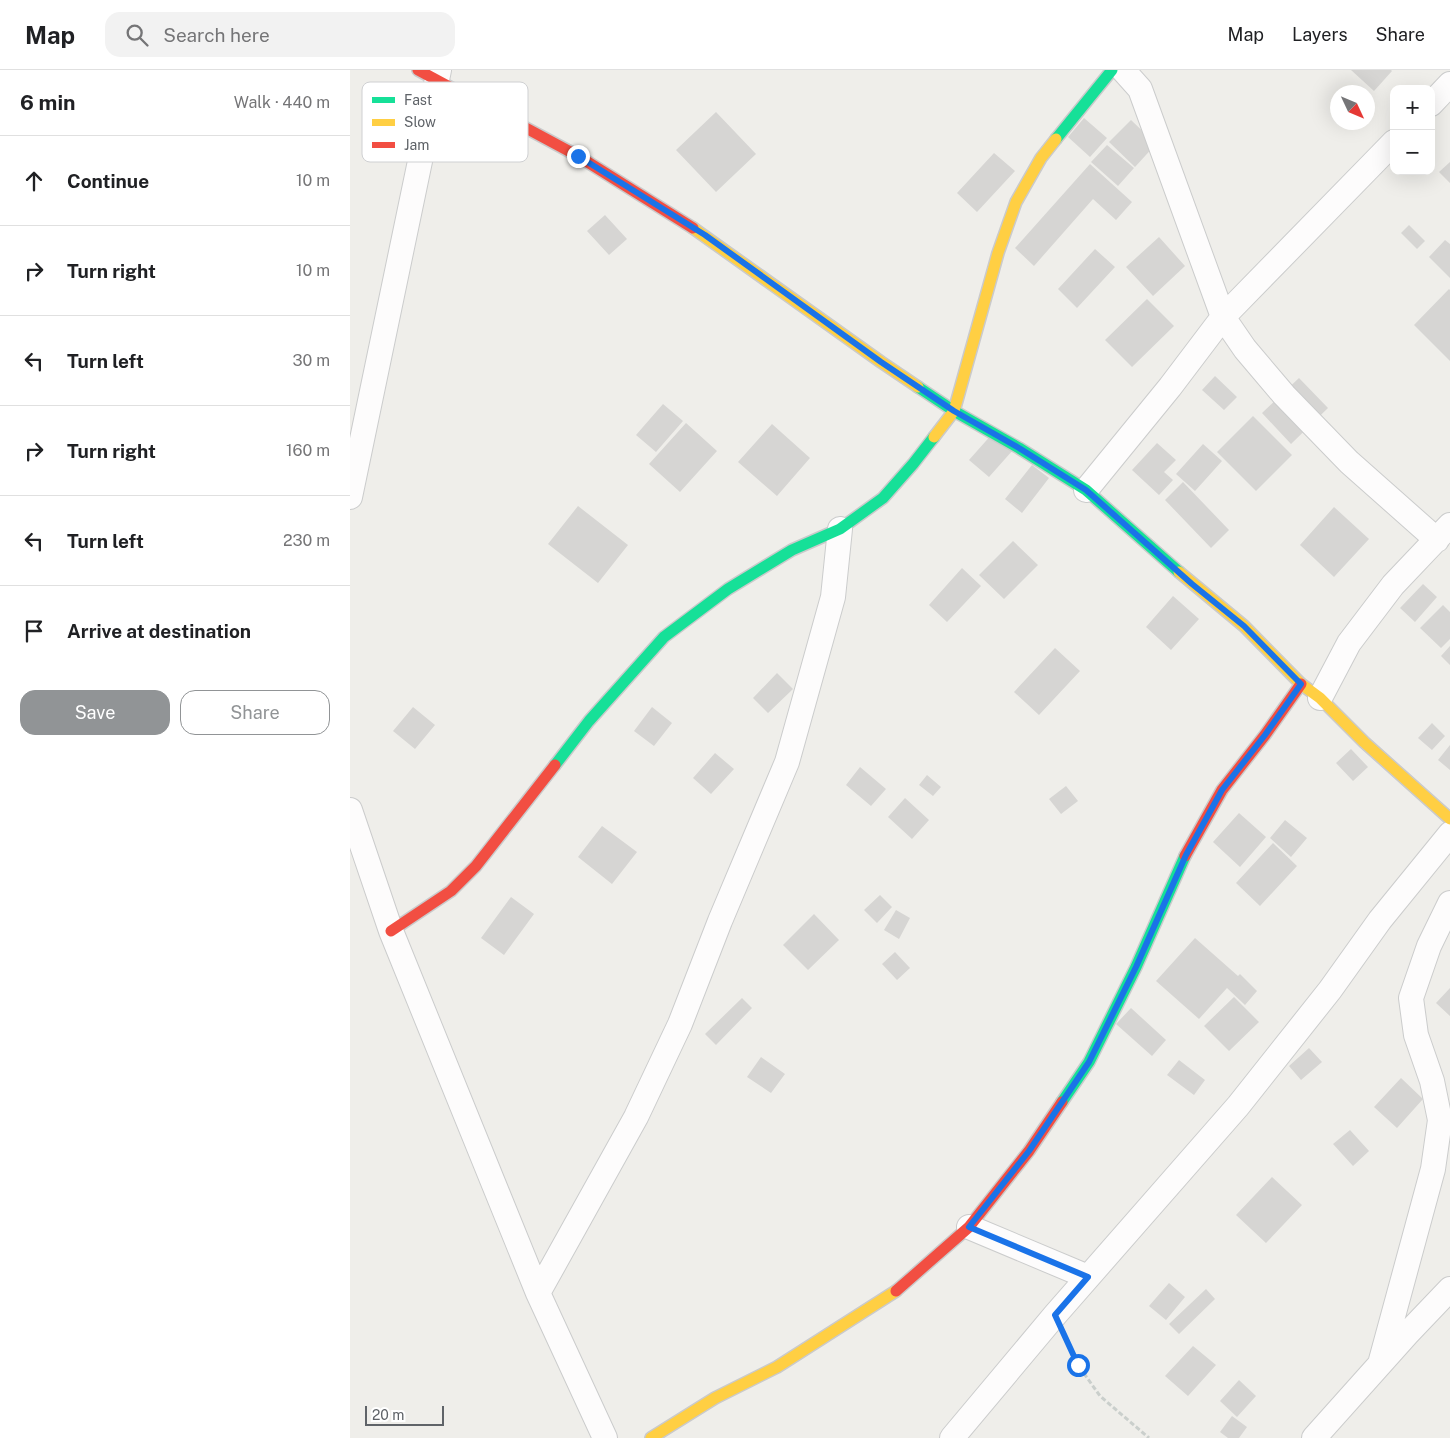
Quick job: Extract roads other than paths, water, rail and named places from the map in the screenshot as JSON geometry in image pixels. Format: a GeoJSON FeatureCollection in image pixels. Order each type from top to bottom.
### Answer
{"type":"FeatureCollection","features":[{"type":"Feature","properties":{"kind":"street"},"geometry":{"type":"LineString","coordinates":[[391,932],[450,891],[476,866],[589,722],[664,637],[728,588],[792,550],[840,529],[883,498],[913,464],[954,411],[998,253],[1016,202],[1041,158],[1112,70]]}},
{"type":"Feature","properties":{"kind":"street"},"geometry":{"type":"LineString","coordinates":[[1123,70],[1140,89],[1223,316],[1244,349],[1284,396],[1349,462],[1443,533],[1393,585],[1349,643],[1320,698]]}},
{"type":"Feature","properties":{"kind":"street"},"geometry":{"type":"LineString","coordinates":[[431,73],[447,82]]}},
{"type":"Feature","properties":{"kind":"street"},"geometry":{"type":"LineString","coordinates":[[1435,100],[1450,84]]}},
{"type":"Feature","properties":{"kind":"street"},"geometry":{"type":"LineString","coordinates":[[528,128],[578,156],[705,235],[881,362],[954,411],[1019,448],[1086,490],[1192,584],[1244,626],[1301,684],[1320,698],[1364,742],[1450,819]]}},
{"type":"Feature","properties":{"kind":"street"},"geometry":{"type":"LineString","coordinates":[[1086,490],[1170,387],[1223,316],[1390,146]]}},
{"type":"Feature","properties":{"kind":"street"},"geometry":{"type":"LineString","coordinates":[[350,497],[414,162]]}},
{"type":"Feature","properties":{"kind":"street"},"geometry":{"type":"LineString","coordinates":[[538,1293],[636,1116],[680,1024],[720,922],[787,762],[833,597],[840,529]]}},
{"type":"Feature","properties":{"kind":"street"},"geometry":{"type":"LineString","coordinates":[[651,1438],[715,1398],[777,1367],[897,1291],[969,1227],[1029,1151],[1089,1062],[1136,967],[1190,847],[1222,790],[1265,735],[1301,684]]}},
{"type":"Feature","properties":{"kind":"street"},"geometry":{"type":"LineString","coordinates":[[350,810],[391,932],[538,1293],[605,1438]]}},
{"type":"Feature","properties":{"kind":"street"},"geometry":{"type":"LineString","coordinates":[[952,1438],[1055,1315],[1238,1106],[1330,990],[1380,920],[1450,834]]}},
{"type":"Feature","properties":{"kind":"street"},"geometry":{"type":"LineString","coordinates":[[1380,1364],[1433,1169],[1440,1120],[1432,1081],[1416,1035],[1412,998],[1428,946],[1450,904]]}},
{"type":"Feature","properties":{"kind":"street"},"geometry":{"type":"LineString","coordinates":[[969,1227],[1088,1277]]}},
{"type":"Feature","properties":{"kind":"street"},"geometry":{"type":"LineString","coordinates":[[1314,1438],[1450,1289]]}}]}
